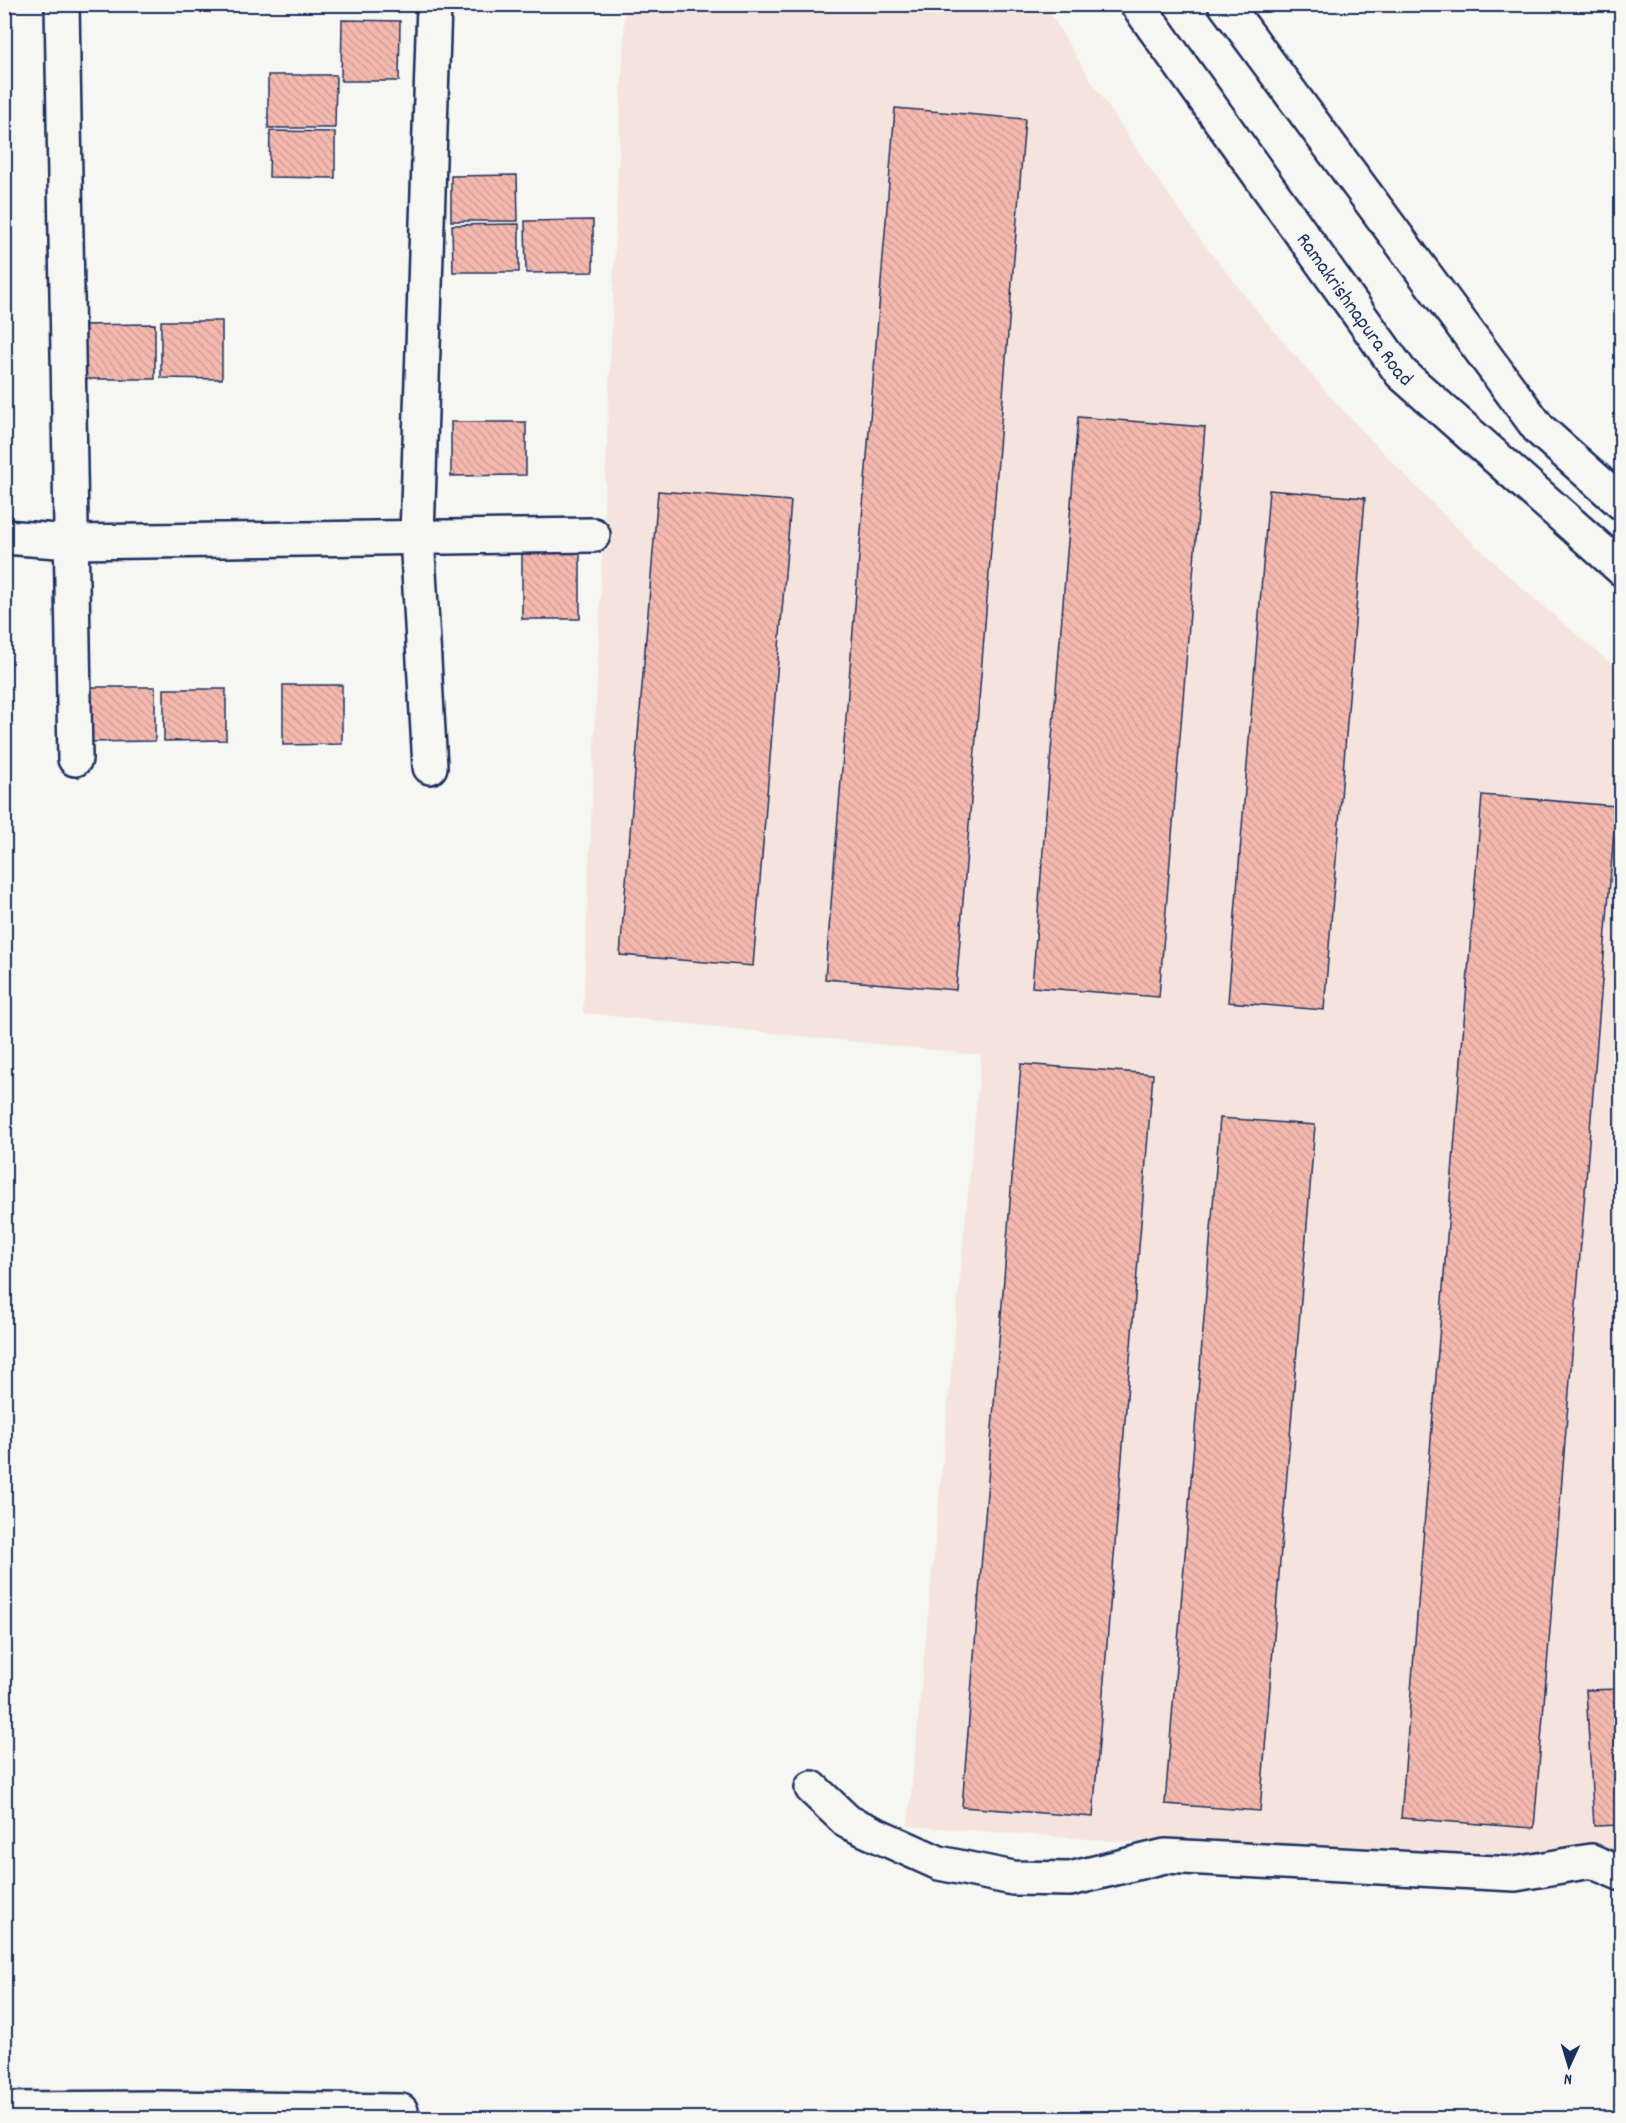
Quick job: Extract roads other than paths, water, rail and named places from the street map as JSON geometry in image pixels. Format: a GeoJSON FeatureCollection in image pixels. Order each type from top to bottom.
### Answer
{"type":"FeatureCollection","features":[{"type":"Feature","properties":{"kind":"street"},"geometry":{"type":"LineString","coordinates":[[62,4],[75,759]]}},
{"type":"Feature","properties":{"kind":"street"},"geometry":{"type":"LineString","coordinates":[[430,767],[417,536],[434,4]]}},
{"type":"Feature","properties":{"kind":"street","name":"Ramakrishnapura Road"},"geometry":{"type":"LineString","coordinates":[[1137,4],[1401,373],[1622,569]]}},
{"type":"Feature","properties":{"kind":"street"},"geometry":{"type":"LineString","coordinates":[[1225,4],[1539,429],[1622,503]]}},
{"type":"Feature","properties":{"kind":"street"},"geometry":{"type":"LineString","coordinates":[[4,537],[71,542],[593,535]]}},
{"type":"Feature","properties":{"kind":"street"},"geometry":{"type":"LineString","coordinates":[[812,1788],[848,1822],[939,1863],[1013,1878],[1070,1879],[1165,1856],[1515,1874],[1591,1861],[1622,1874]]}},
{"type":"Feature","properties":{"kind":"street"},"geometry":{"type":"LineString","coordinates":[[4,2109],[158,2113],[400,2111],[400,2118]]}}]}
